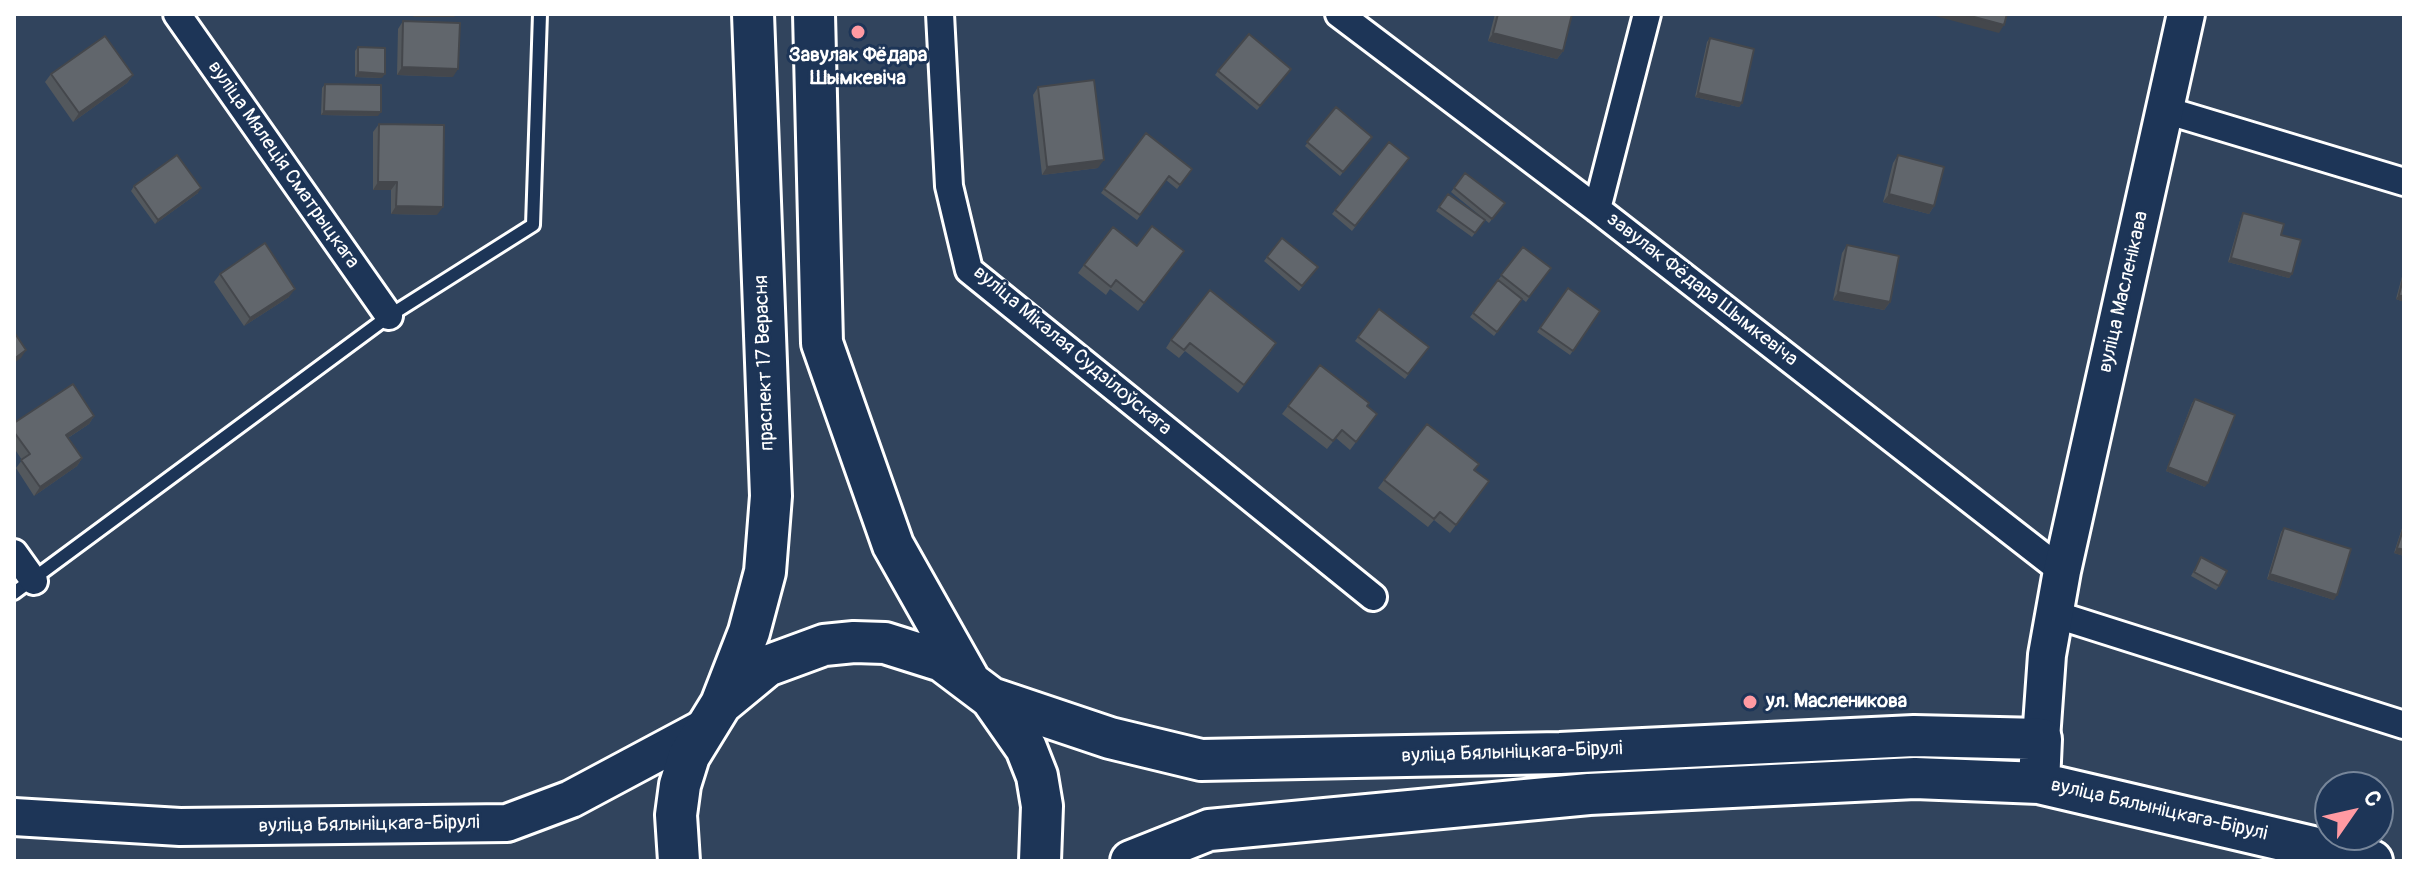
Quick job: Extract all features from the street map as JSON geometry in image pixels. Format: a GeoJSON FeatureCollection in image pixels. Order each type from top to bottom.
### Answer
{"type":"FeatureCollection","features":[{"type":"Feature","properties":{"kind":"main road","name":"праспект 17 Верасня"},"geometry":{"type":"LineString","coordinates":[[679,861],[676,815],[680,785],[749,632],[765,572],[771,496],[753,14]]}},
{"type":"Feature","properties":{"kind":"main road"},"geometry":{"type":"LineString","coordinates":[[814,14],[822,343],[893,545],[980,688]]}},
{"type":"Feature","properties":{"kind":"main road","name":"вуліца Масленікава"},"geometry":{"type":"LineString","coordinates":[[2062,571],[2186,14]]}},
{"type":"Feature","properties":{"kind":"main road","name":"вуліца Бялыніцкага-Бірулі"},"geometry":{"type":"LineString","coordinates":[[2039,783],[2042,698],[2062,571]]}},
{"type":"Feature","properties":{"kind":"main road"},"geometry":{"type":"LineString","coordinates":[[712,717],[767,666],[824,645],[854,642],[899,647],[942,661],[980,688],[1011,721],[1037,776],[1042,806],[1040,861]]}},
{"type":"Feature","properties":{"kind":"main road","name":"вуліца Бялыніцкага-Бірулі"},"geometry":{"type":"LineString","coordinates":[[980,688],[1110,738],[1201,760],[1560,753],[1914,736],[2041,739]]}},
{"type":"Feature","properties":{"kind":"main road","name":"вуліца Бялыніцкага-Бірулі"},"geometry":{"type":"LineString","coordinates":[[14,817],[180,827],[507,823],[571,799],[712,717]]}},
{"type":"Feature","properties":{"kind":"main road","name":"вуліца Бялыніцкага-Бірулі"},"geometry":{"type":"LineString","coordinates":[[1131,861],[1209,830],[1589,794],[1915,778],[2039,783],[2372,861]]}},
{"type":"Feature","properties":{"kind":"street","name":"вуліца Мялеція Сматрыцкага"},"geometry":{"type":"LineString","coordinates":[[177,14],[389,316]]}},
{"type":"Feature","properties":{"kind":"street","name":"вуліца Мікалая Судзілоўскага"},"geometry":{"type":"LineString","coordinates":[[940,14],[949,186],[969,270],[1373,597]]}},
{"type":"Feature","properties":{"kind":"street","name":"завулак Фёдара Шымкевіча"},"geometry":{"type":"LineString","coordinates":[[1339,14],[1597,209],[2062,571]]}},
{"type":"Feature","properties":{"kind":"street"},"geometry":{"type":"LineString","coordinates":[[1597,209],[1647,14]]}},
{"type":"Feature","properties":{"kind":"street"},"geometry":{"type":"LineString","coordinates":[[2165,110],[2404,182]]}},
{"type":"Feature","properties":{"kind":"street"},"geometry":{"type":"LineString","coordinates":[[14,553],[24,587]]}},
{"type":"Feature","properties":{"kind":"street"},"geometry":{"type":"LineString","coordinates":[[2054,614],[2404,725]]}},
{"type":"Feature","properties":{"kind":"lane"},"geometry":{"type":"LineString","coordinates":[[24,587],[389,316],[533,225],[540,14]]}},
{"type":"Feature","properties":{"kind":"building"},"geometry":{"type":"Polygon","coordinates":[[[1498,14],[1572,14],[1563,51],[1493,33],[1498,14]]]}},
{"type":"Feature","properties":{"kind":"building"},"geometry":{"type":"Polygon","coordinates":[[[1963,14],[2007,14],[2004,25],[1963,14]]]}},
{"type":"Feature","properties":{"kind":"building"},"geometry":{"type":"Polygon","coordinates":[[[403,21],[460,23],[458,69],[402,67],[403,21]]]}},
{"type":"Feature","properties":{"kind":"building"},"geometry":{"type":"Polygon","coordinates":[[[1249,34],[1291,69],[1260,106],[1218,71],[1249,34]]]}},
{"type":"Feature","properties":{"kind":"building"},"geometry":{"type":"Polygon","coordinates":[[[105,36],[133,75],[79,113],[51,74],[105,36]]]}},
{"type":"Feature","properties":{"kind":"building"},"geometry":{"type":"Polygon","coordinates":[[[1710,38],[1754,49],[1742,103],[1698,93],[1710,38]]]}},
{"type":"Feature","properties":{"kind":"building"},"geometry":{"type":"Polygon","coordinates":[[[358,47],[385,48],[385,74],[358,72],[358,47]]]}},
{"type":"Feature","properties":{"kind":"building"},"geometry":{"type":"Polygon","coordinates":[[[1094,80],[1104,160],[1047,167],[1038,87],[1094,80]]]}},
{"type":"Feature","properties":{"kind":"building"},"geometry":{"type":"Polygon","coordinates":[[[325,84],[381,85],[381,112],[324,111],[325,84]]]}},
{"type":"Feature","properties":{"kind":"building"},"geometry":{"type":"Polygon","coordinates":[[[1336,107],[1372,137],[1343,172],[1307,142],[1336,107]]]}},
{"type":"Feature","properties":{"kind":"building"},"geometry":{"type":"Polygon","coordinates":[[[379,124],[444,125],[443,207],[396,206],[397,182],[378,182],[379,124]]]}},
{"type":"Feature","properties":{"kind":"building"},"geometry":{"type":"Polygon","coordinates":[[[1146,133],[1192,169],[1180,185],[1169,176],[1140,215],[1104,189],[1146,133]]]}},
{"type":"Feature","properties":{"kind":"building"},"geometry":{"type":"Polygon","coordinates":[[[1389,142],[1409,158],[1355,226],[1335,210],[1389,142]]]}},
{"type":"Feature","properties":{"kind":"building"},"geometry":{"type":"Polygon","coordinates":[[[177,155],[201,188],[158,220],[134,186],[177,155]]]}},
{"type":"Feature","properties":{"kind":"building"},"geometry":{"type":"Polygon","coordinates":[[[1898,155],[1944,167],[1934,206],[1889,194],[1898,155]]]}},
{"type":"Feature","properties":{"kind":"building"},"geometry":{"type":"Polygon","coordinates":[[[1465,173],[1505,203],[1492,219],[1454,188],[1465,173]]]}},
{"type":"Feature","properties":{"kind":"building"},"geometry":{"type":"Polygon","coordinates":[[[1448,194],[1485,220],[1475,233],[1439,207],[1448,194]]]}},
{"type":"Feature","properties":{"kind":"building"},"geometry":{"type":"Polygon","coordinates":[[[2243,213],[2284,224],[2281,235],[2301,240],[2292,274],[2231,258],[2243,213]]]}},
{"type":"Feature","properties":{"kind":"building"},"geometry":{"type":"Polygon","coordinates":[[[1152,226],[1184,251],[1144,303],[1116,280],[1111,287],[1084,265],[1113,227],[1137,246],[1152,226]]]}},
{"type":"Feature","properties":{"kind":"building"},"geometry":{"type":"Polygon","coordinates":[[[1282,238],[1318,267],[1302,286],[1267,257],[1282,238]]]}},
{"type":"Feature","properties":{"kind":"building"},"geometry":{"type":"Polygon","coordinates":[[[265,243],[295,289],[250,318],[220,274],[265,243]]]}},
{"type":"Feature","properties":{"kind":"building"},"geometry":{"type":"Polygon","coordinates":[[[1847,245],[1899,256],[1890,302],[1838,292],[1847,245]]]}},
{"type":"Feature","properties":{"kind":"building"},"geometry":{"type":"Polygon","coordinates":[[[1523,247],[1551,268],[1529,297],[1501,275],[1523,247]]]}},
{"type":"Feature","properties":{"kind":"building"},"geometry":{"type":"Polygon","coordinates":[[[2404,275],[2404,297],[2399,295],[2404,275]]]}},
{"type":"Feature","properties":{"kind":"building"},"geometry":{"type":"Polygon","coordinates":[[[1498,280],[1522,299],[1497,332],[1473,313],[1498,280]]]}},
{"type":"Feature","properties":{"kind":"building"},"geometry":{"type":"Polygon","coordinates":[[[1568,288],[1600,311],[1573,351],[1540,328],[1568,288]]]}},
{"type":"Feature","properties":{"kind":"building"},"geometry":{"type":"Polygon","coordinates":[[[1210,290],[1276,343],[1244,385],[1190,343],[1184,350],[1171,340],[1210,290]]]}},
{"type":"Feature","properties":{"kind":"building"},"geometry":{"type":"Polygon","coordinates":[[[1379,309],[1429,347],[1408,374],[1358,337],[1379,309]]]}},
{"type":"Feature","properties":{"kind":"building"},"geometry":{"type":"Polygon","coordinates":[[[14,332],[26,350],[14,359],[14,332]]]}},
{"type":"Feature","properties":{"kind":"building"},"geometry":{"type":"Polygon","coordinates":[[[1320,365],[1369,403],[1367,406],[1377,414],[1356,442],[1342,430],[1333,441],[1288,406],[1320,365]]]}},
{"type":"Feature","properties":{"kind":"building"},"geometry":{"type":"Polygon","coordinates":[[[73,384],[94,416],[66,435],[82,458],[40,487],[21,460],[30,454],[14,432],[14,423],[73,384]]]}},
{"type":"Feature","properties":{"kind":"building"},"geometry":{"type":"Polygon","coordinates":[[[2195,399],[2235,415],[2208,483],[2168,467],[2195,399]]]}},
{"type":"Feature","properties":{"kind":"building"},"geometry":{"type":"Polygon","coordinates":[[[1427,424],[1479,464],[1474,470],[1489,481],[1456,525],[1440,512],[1434,519],[1384,480],[1427,424]]]}},
{"type":"Feature","properties":{"kind":"building"},"geometry":{"type":"Polygon","coordinates":[[[2404,527],[2404,550],[2397,548],[2404,527]]]}},
{"type":"Feature","properties":{"kind":"building"},"geometry":{"type":"Polygon","coordinates":[[[2284,528],[2351,549],[2337,595],[2270,574],[2284,528]]]}},
{"type":"Feature","properties":{"kind":"building"},"geometry":{"type":"Polygon","coordinates":[[[2201,557],[2227,571],[2219,586],[2194,572],[2201,557]]]}},
{"type":"Feature","properties":{"kind":"place","name":"Завулак Фёдара Шымкевіча"},"geometry":{"type":"Point","coordinates":[858,32]}},
{"type":"Feature","properties":{"kind":"place","name":"ул. Масленикова"},"geometry":{"type":"Point","coordinates":[1750,702]}}]}
